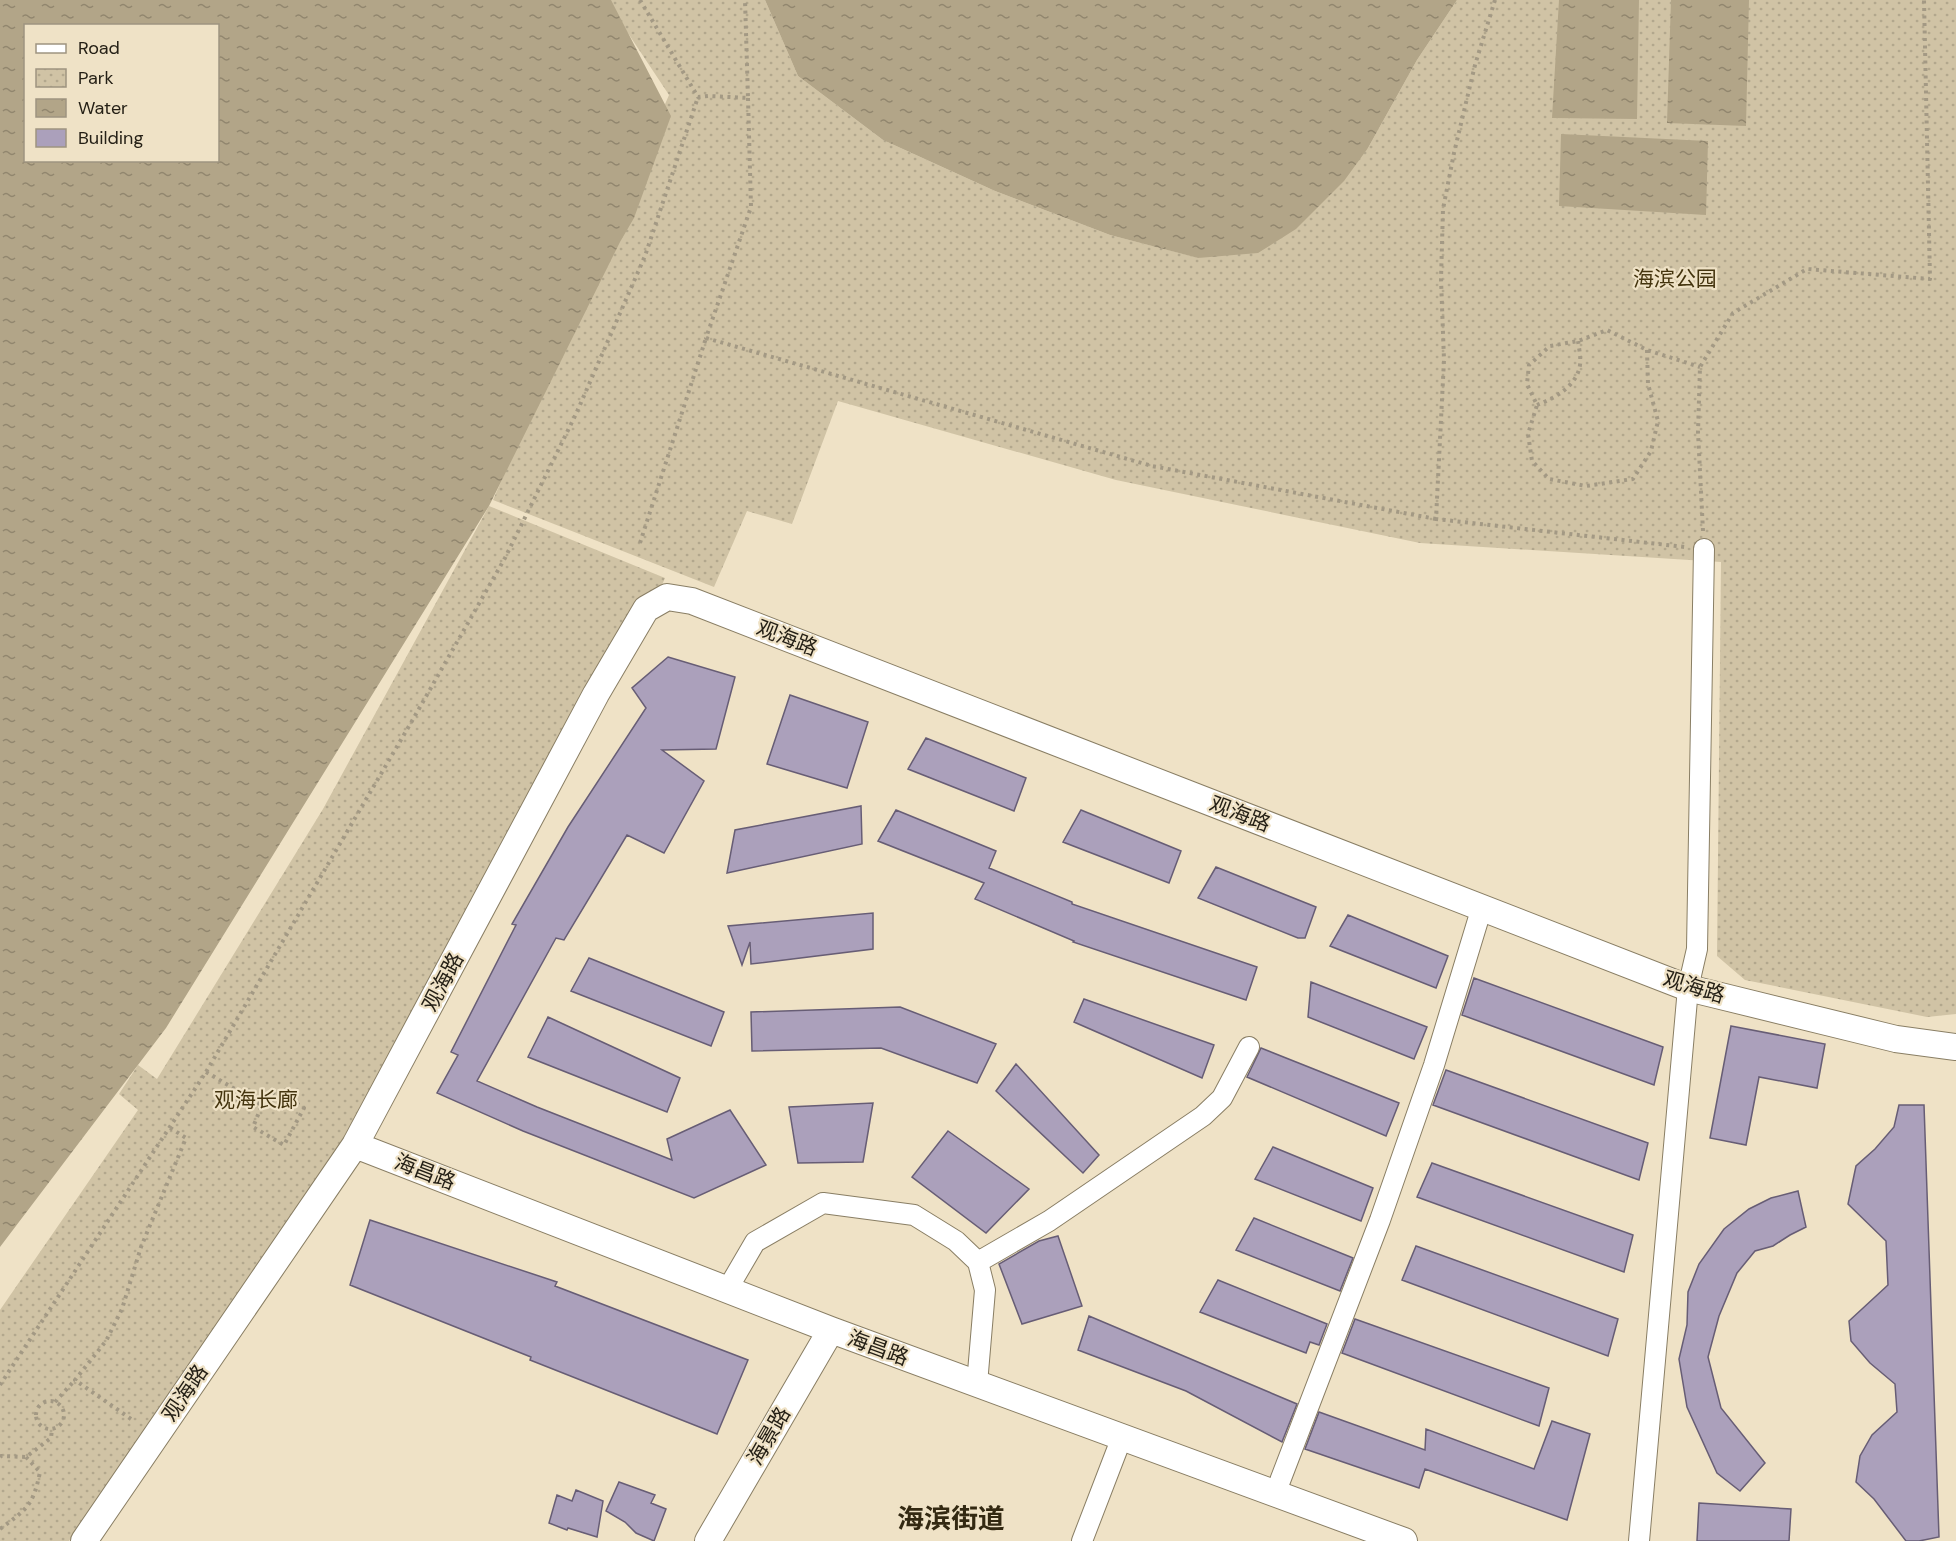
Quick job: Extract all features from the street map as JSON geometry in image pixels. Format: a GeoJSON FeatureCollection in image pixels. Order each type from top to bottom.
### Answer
{"type":"FeatureCollection","features":[{"type":"Feature","properties":{"kind":"street"},"geometry":{"type":"LineString","coordinates":[[1638,1541],[1688,988],[1697,949],[1704,549]]}},
{"type":"Feature","properties":{"kind":"street","name":"观海路"},"geometry":{"type":"LineString","coordinates":[[84,1541],[355,1145],[596,694],[646,609],[667,597],[693,601],[1688,988],[1896,1039],[1956,1047]]}},
{"type":"Feature","properties":{"kind":"street"},"geometry":{"type":"LineString","coordinates":[[1275,1494],[1380,1221],[1434,1065],[1482,908]]}},
{"type":"Feature","properties":{"kind":"street"},"geometry":{"type":"LineString","coordinates":[[978,1262],[1049,1221],[1203,1116],[1222,1098],[1249,1047]]}},
{"type":"Feature","properties":{"kind":"street","name":"海昌路"},"geometry":{"type":"LineString","coordinates":[[355,1145],[831,1330],[1404,1541]]}},
{"type":"Feature","properties":{"kind":"street"},"geometry":{"type":"LineString","coordinates":[[727,1290],[755,1242],[823,1203],[914,1215],[956,1241],[978,1262],[985,1290],[977,1384]]}},
{"type":"Feature","properties":{"kind":"street","name":"海景路"},"geometry":{"type":"LineString","coordinates":[[708,1541],[831,1330]]}},
{"type":"Feature","properties":{"kind":"street"},"geometry":{"type":"LineString","coordinates":[[1082,1541],[1122,1437]]}},
{"type":"Feature","properties":{"kind":"path"},"geometry":{"type":"LineString","coordinates":[[0,1385],[206,1072],[505,558],[576,414],[645,256],[698,98],[640,0]]}},
{"type":"Feature","properties":{"kind":"path"},"geometry":{"type":"LineString","coordinates":[[640,543],[705,338],[751,207],[745,0]]}},
{"type":"Feature","properties":{"kind":"path"},"geometry":{"type":"LineString","coordinates":[[1436,519],[1444,360],[1441,279],[1443,210],[1475,64],[1494,0]]}},
{"type":"Feature","properties":{"kind":"path"},"geometry":{"type":"LineString","coordinates":[[705,338],[1152,466],[1436,519],[1704,549],[1698,432],[1700,367],[1733,313],[1807,269],[1930,279],[1923,0]]}},
{"type":"Feature","properties":{"kind":"path"},"geometry":{"type":"LineString","coordinates":[[698,98],[708,96],[748,98]]}},
{"type":"Feature","properties":{"kind":"path"},"geometry":{"type":"LineString","coordinates":[[1647,350],[1648,384],[1659,421],[1651,451],[1633,479],[1586,486],[1548,479],[1532,461],[1528,434],[1537,405],[1527,384],[1529,365],[1550,346],[1578,341],[1607,330],[1647,350],[1700,367]]}},
{"type":"Feature","properties":{"kind":"path"},"geometry":{"type":"LineString","coordinates":[[1537,405],[1570,386],[1580,366],[1578,341]]}},
{"type":"Feature","properties":{"kind":"path"},"geometry":{"type":"LineString","coordinates":[[206,1072],[262,1106]]}},
{"type":"Feature","properties":{"kind":"path"},"geometry":{"type":"LineString","coordinates":[[276,1090],[304,1108],[285,1144],[253,1127],[262,1106],[276,1090]]}},
{"type":"Feature","properties":{"kind":"path"},"geometry":{"type":"LineString","coordinates":[[55,1402],[106,1341],[122,1309],[141,1247],[186,1138],[169,1127]]}},
{"type":"Feature","properties":{"kind":"path"},"geometry":{"type":"LineString","coordinates":[[75,1380],[131,1419]]}},
{"type":"Feature","properties":{"kind":"path"},"geometry":{"type":"LineString","coordinates":[[46,1402],[55,1402],[61,1408],[63,1416],[59,1425],[52,1429],[39,1424],[36,1415],[38,1407],[46,1402]]}},
{"type":"Feature","properties":{"kind":"path"},"geometry":{"type":"LineString","coordinates":[[0,1457],[26,1457],[51,1438],[52,1429]]}},
{"type":"Feature","properties":{"kind":"path"},"geometry":{"type":"LineString","coordinates":[[0,1529],[27,1509],[36,1490],[40,1472],[26,1457]]}},
{"type":"Feature","properties":{"kind":"green space","name":"海滨公园"},"geometry":{"type":"Polygon","coordinates":[[[606,0],[765,0],[798,76],[883,140],[995,191],[1110,235],[1199,258],[1368,148],[1417,60],[1457,0],[1956,0],[1956,1014],[1927,1017],[1745,980],[1717,956],[1721,562],[1420,543],[1116,480],[838,401],[792,524],[747,511],[714,587],[493,500],[669,95],[606,0]]]}},
{"type":"Feature","properties":{"kind":"green space","name":"观海长廊"},"geometry":{"type":"Polygon","coordinates":[[[489,506],[665,578],[648,617],[340,1147],[69,1541],[0,1541],[0,1310],[138,1110],[119,1094],[138,1065],[157,1079],[323,809],[489,506]]]}},
{"type":"Feature","properties":{"kind":"water"},"geometry":{"type":"Polygon","coordinates":[[[0,0],[611,0],[671,116],[634,218],[489,506],[166,1028],[0,1247],[0,0]]]}},
{"type":"Feature","properties":{"kind":"water"},"geometry":{"type":"Polygon","coordinates":[[[765,0],[1457,0],[1417,60],[1368,148],[1344,181],[1296,229],[1258,253],[1198,258],[1110,235],[995,191],[883,140],[798,76],[765,0]]]}},
{"type":"Feature","properties":{"kind":"water"},"geometry":{"type":"Polygon","coordinates":[[[1559,0],[1639,0],[1637,119],[1552,118],[1559,0]]]}},
{"type":"Feature","properties":{"kind":"water"},"geometry":{"type":"Polygon","coordinates":[[[1671,0],[1749,0],[1746,126],[1667,123],[1671,0]]]}},
{"type":"Feature","properties":{"kind":"water"},"geometry":{"type":"Polygon","coordinates":[[[1561,134],[1708,141],[1706,215],[1559,206],[1561,134]]]}},
{"type":"Feature","properties":{"kind":"building"},"geometry":{"type":"Polygon","coordinates":[[[668,657],[735,677],[716,749],[662,750],[704,781],[664,853],[627,835],[564,940],[556,938],[477,1081],[672,1160],[667,1139],[730,1110],[766,1165],[694,1198],[523,1131],[437,1093],[458,1055],[451,1052],[516,925],[512,924],[568,827],[646,708],[632,688],[668,657]]]}},
{"type":"Feature","properties":{"kind":"building"},"geometry":{"type":"Polygon","coordinates":[[[790,695],[868,722],[847,788],[767,764],[790,695]]]}},
{"type":"Feature","properties":{"kind":"building"},"geometry":{"type":"Polygon","coordinates":[[[926,738],[1026,778],[1014,811],[908,769],[926,738]]]}},
{"type":"Feature","properties":{"kind":"building"},"geometry":{"type":"Polygon","coordinates":[[[861,806],[862,844],[727,873],[735,830],[861,806]]]}},
{"type":"Feature","properties":{"kind":"building"},"geometry":{"type":"Polygon","coordinates":[[[896,810],[996,851],[989,868],[1072,902],[1072,904],[1257,967],[1246,1000],[1073,942],[975,899],[984,883],[878,841],[896,810]]]}},
{"type":"Feature","properties":{"kind":"building"},"geometry":{"type":"Polygon","coordinates":[[[1081,810],[1181,851],[1169,883],[1063,842],[1081,810]]]}},
{"type":"Feature","properties":{"kind":"building"},"geometry":{"type":"Polygon","coordinates":[[[1216,867],[1316,907],[1305,938],[1298,938],[1198,898],[1216,867]]]}},
{"type":"Feature","properties":{"kind":"building"},"geometry":{"type":"Polygon","coordinates":[[[873,913],[873,949],[751,964],[750,942],[742,965],[728,926],[873,913]]]}},
{"type":"Feature","properties":{"kind":"building"},"geometry":{"type":"Polygon","coordinates":[[[1348,915],[1448,956],[1436,988],[1330,946],[1348,915]]]}},
{"type":"Feature","properties":{"kind":"building"},"geometry":{"type":"Polygon","coordinates":[[[589,958],[724,1012],[711,1046],[571,991],[589,958]]]}},
{"type":"Feature","properties":{"kind":"building"},"geometry":{"type":"Polygon","coordinates":[[[1474,978],[1663,1047],[1654,1085],[1462,1015],[1474,978]]]}},
{"type":"Feature","properties":{"kind":"building"},"geometry":{"type":"Polygon","coordinates":[[[1311,982],[1427,1027],[1414,1059],[1308,1017],[1311,982]]]}},
{"type":"Feature","properties":{"kind":"building"},"geometry":{"type":"Polygon","coordinates":[[[1084,999],[1214,1045],[1202,1078],[1074,1022],[1084,999]]]}},
{"type":"Feature","properties":{"kind":"building"},"geometry":{"type":"Polygon","coordinates":[[[900,1007],[996,1044],[977,1083],[881,1048],[752,1051],[751,1012],[900,1007]]]}},
{"type":"Feature","properties":{"kind":"building"},"geometry":{"type":"Polygon","coordinates":[[[548,1017],[680,1078],[667,1112],[528,1057],[548,1017]]]}},
{"type":"Feature","properties":{"kind":"building"},"geometry":{"type":"Polygon","coordinates":[[[1731,1026],[1825,1044],[1817,1088],[1759,1077],[1746,1145],[1710,1138],[1731,1026]]]}},
{"type":"Feature","properties":{"kind":"building"},"geometry":{"type":"Polygon","coordinates":[[[1261,1048],[1399,1103],[1386,1136],[1247,1077],[1261,1048]]]}},
{"type":"Feature","properties":{"kind":"building"},"geometry":{"type":"Polygon","coordinates":[[[1016,1064],[1099,1155],[1083,1173],[996,1091],[1016,1064]]]}},
{"type":"Feature","properties":{"kind":"building"},"geometry":{"type":"Polygon","coordinates":[[[1446,1070],[1648,1143],[1639,1180],[1433,1105],[1446,1070]]]}},
{"type":"Feature","properties":{"kind":"building"},"geometry":{"type":"Polygon","coordinates":[[[873,1103],[863,1162],[798,1163],[789,1107],[873,1103]]]}},
{"type":"Feature","properties":{"kind":"building"},"geometry":{"type":"Polygon","coordinates":[[[1899,1105],[1924,1105],[1939,1537],[1919,1541],[1906,1541],[1874,1499],[1856,1482],[1860,1456],[1872,1435],[1897,1412],[1895,1384],[1870,1363],[1851,1341],[1849,1321],[1888,1285],[1886,1241],[1848,1204],[1856,1166],[1894,1127],[1899,1105]]]}},
{"type":"Feature","properties":{"kind":"building"},"geometry":{"type":"Polygon","coordinates":[[[948,1131],[1029,1189],[986,1233],[912,1177],[948,1131]]]}},
{"type":"Feature","properties":{"kind":"building"},"geometry":{"type":"Polygon","coordinates":[[[1273,1147],[1373,1188],[1361,1221],[1255,1179],[1273,1147]]]}},
{"type":"Feature","properties":{"kind":"building"},"geometry":{"type":"Polygon","coordinates":[[[1432,1163],[1633,1235],[1624,1272],[1417,1197],[1432,1163]]]}},
{"type":"Feature","properties":{"kind":"building"},"geometry":{"type":"Polygon","coordinates":[[[1798,1191],[1806,1227],[1773,1246],[1755,1251],[1737,1273],[1719,1316],[1708,1357],[1721,1408],[1765,1463],[1740,1491],[1717,1473],[1687,1407],[1679,1359],[1687,1325],[1688,1292],[1699,1264],[1724,1229],[1749,1209],[1771,1198],[1798,1191]]]}},
{"type":"Feature","properties":{"kind":"building"},"geometry":{"type":"Polygon","coordinates":[[[1254,1218],[1353,1258],[1340,1291],[1236,1250],[1254,1218]]]}},
{"type":"Feature","properties":{"kind":"building"},"geometry":{"type":"Polygon","coordinates":[[[370,1220],[557,1282],[555,1286],[748,1360],[717,1434],[350,1285],[370,1220]]]}},
{"type":"Feature","properties":{"kind":"building"},"geometry":{"type":"Polygon","coordinates":[[[1058,1236],[1082,1306],[1022,1324],[999,1264],[1039,1241],[1058,1236]]]}},
{"type":"Feature","properties":{"kind":"building"},"geometry":{"type":"Polygon","coordinates":[[[1416,1246],[1618,1319],[1608,1356],[1402,1280],[1416,1246]]]}},
{"type":"Feature","properties":{"kind":"building"},"geometry":{"type":"Polygon","coordinates":[[[1218,1280],[1327,1324],[1319,1345],[1310,1342],[1306,1353],[1200,1312],[1218,1280]]]}},
{"type":"Feature","properties":{"kind":"building"},"geometry":{"type":"Polygon","coordinates":[[[1089,1316],[1297,1404],[1282,1442],[1186,1391],[1078,1350],[1089,1316]]]}},
{"type":"Feature","properties":{"kind":"building"},"geometry":{"type":"Polygon","coordinates":[[[1355,1319],[1549,1388],[1539,1426],[1342,1353],[1355,1319]]]}},
{"type":"Feature","properties":{"kind":"building"},"geometry":{"type":"Polygon","coordinates":[[[1319,1412],[1425,1450],[1426,1429],[1534,1469],[1552,1421],[1590,1434],[1567,1520],[1425,1469],[1419,1488],[1305,1449],[1319,1412]]]}},
{"type":"Feature","properties":{"kind":"building"},"geometry":{"type":"Polygon","coordinates":[[[619,1482],[655,1495],[651,1503],[666,1509],[654,1541],[636,1533],[625,1522],[606,1511],[619,1482]]]}},
{"type":"Feature","properties":{"kind":"building"},"geometry":{"type":"Polygon","coordinates":[[[576,1490],[603,1501],[597,1537],[549,1523],[557,1495],[572,1501],[576,1490]]]}},
{"type":"Feature","properties":{"kind":"building"},"geometry":{"type":"Polygon","coordinates":[[[1699,1503],[1791,1509],[1789,1541],[1697,1541],[1699,1503]]]}},
{"type":"Feature","properties":{"kind":"district","name":"海滨街道"},"geometry":{"type":"Point","coordinates":[951,1519]}}]}
